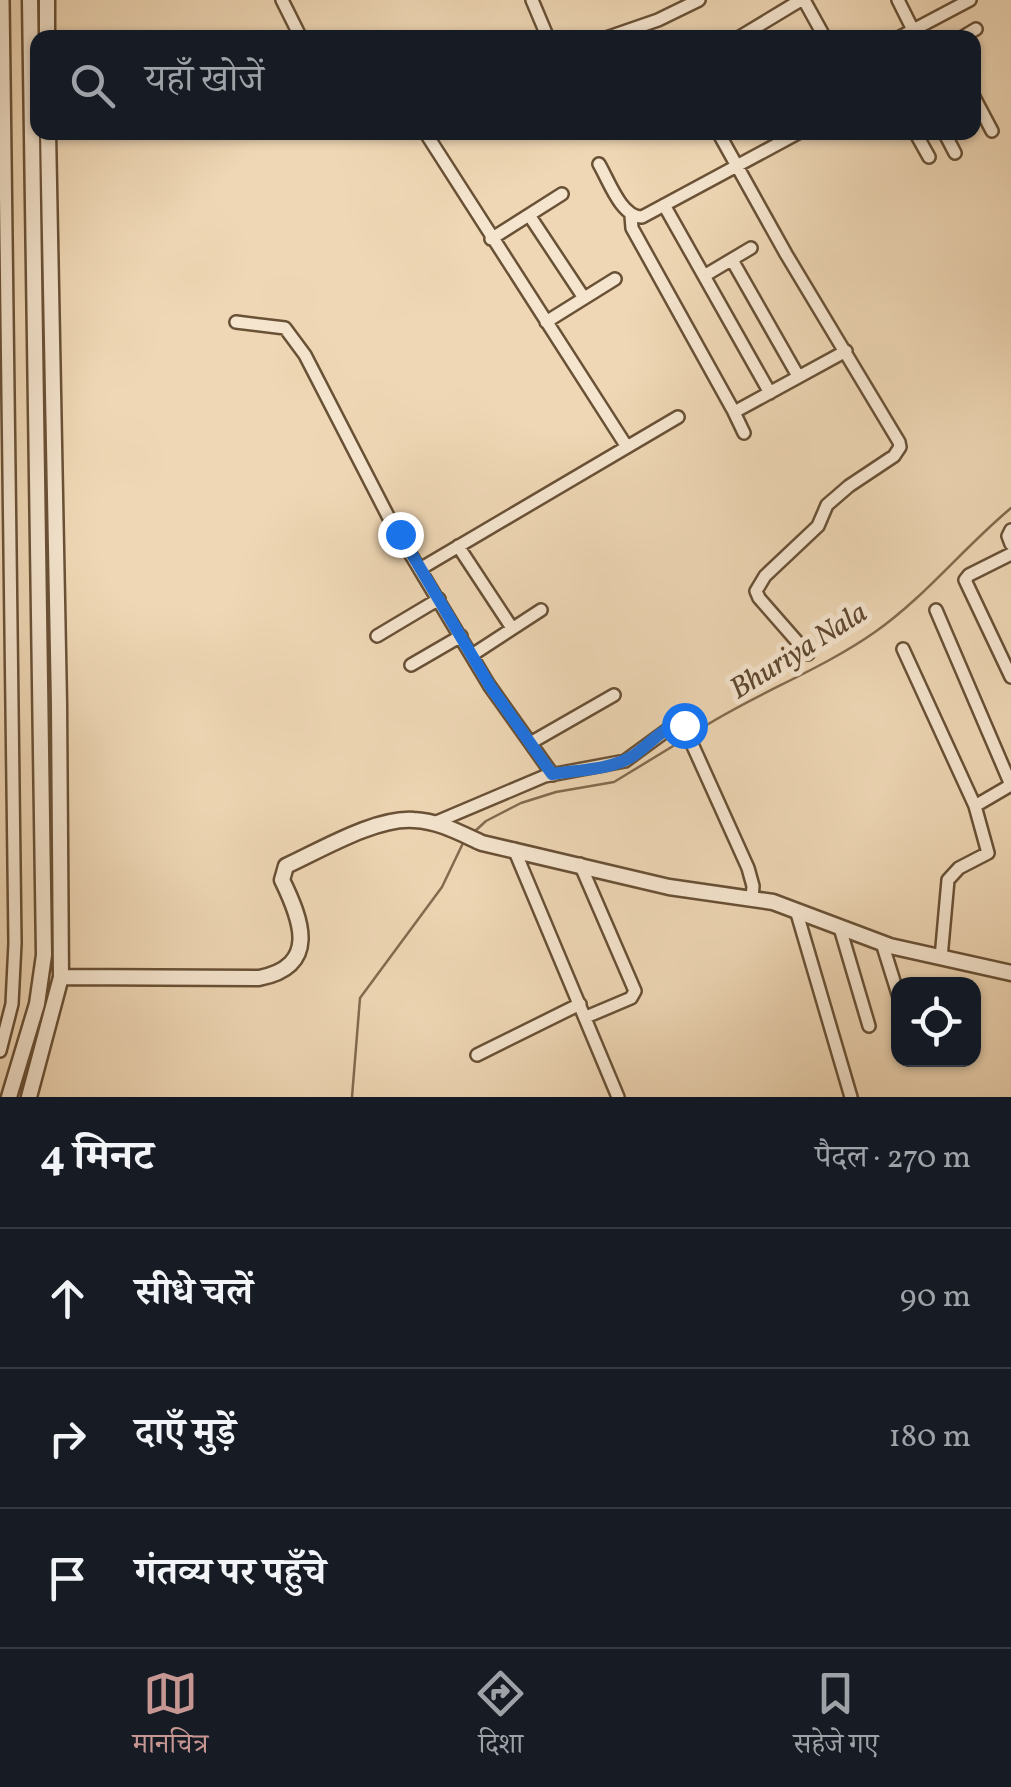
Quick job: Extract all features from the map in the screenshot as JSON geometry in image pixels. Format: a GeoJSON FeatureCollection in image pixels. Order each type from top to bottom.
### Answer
{"type":"FeatureCollection","features":[{"type":"Feature","properties":{"kind":"street"},"geometry":{"type":"LineString","coordinates":[[0,1051],[12,1004],[14,965],[6,858],[3,0]]}},
{"type":"Feature","properties":{"kind":"street"},"geometry":{"type":"LineString","coordinates":[[30,0],[30,30]]}},
{"type":"Feature","properties":{"kind":"street"},"geometry":{"type":"LineString","coordinates":[[46,0],[47,30]]}},
{"type":"Feature","properties":{"kind":"street"},"geometry":{"type":"LineString","coordinates":[[282,0],[297,30]]}},
{"type":"Feature","properties":{"kind":"street"},"geometry":{"type":"LineString","coordinates":[[532,0],[545,30]]}},
{"type":"Feature","properties":{"kind":"street"},"geometry":{"type":"LineString","coordinates":[[629,30],[699,0]]}},
{"type":"Feature","properties":{"kind":"street"},"geometry":{"type":"LineString","coordinates":[[752,30],[803,0],[820,30]]}},
{"type":"Feature","properties":{"kind":"street"},"geometry":{"type":"LineString","coordinates":[[898,0],[913,30],[950,4],[970,0]]}},
{"type":"Feature","properties":{"kind":"street"},"geometry":{"type":"LineString","coordinates":[[762,24],[765,30]]}},
{"type":"Feature","properties":{"kind":"street"},"geometry":{"type":"LineString","coordinates":[[981,110],[992,131]]}},
{"type":"Feature","properties":{"kind":"street"},"geometry":{"type":"LineString","coordinates":[[9,1097],[38,1004],[44,955],[32,140]]}},
{"type":"Feature","properties":{"kind":"street"},"geometry":{"type":"LineString","coordinates":[[29,1097],[61,977],[48,140]]}},
{"type":"Feature","properties":{"kind":"street"},"geometry":{"type":"LineString","coordinates":[[430,140],[627,447]]}},
{"type":"Feature","properties":{"kind":"street"},"geometry":{"type":"LineString","coordinates":[[722,140],[896,434],[900,448],[827,505],[818,526],[756,590],[808,654]]}},
{"type":"Feature","properties":{"kind":"street"},"geometry":{"type":"LineString","coordinates":[[772,140],[775,146]]}},
{"type":"Feature","properties":{"kind":"street"},"geometry":{"type":"LineString","coordinates":[[631,216],[642,217],[786,140]]}},
{"type":"Feature","properties":{"kind":"street"},"geometry":{"type":"LineString","coordinates":[[919,140],[929,157]]}},
{"type":"Feature","properties":{"kind":"street"},"geometry":{"type":"LineString","coordinates":[[948,140],[955,153]]}},
{"type":"Feature","properties":{"kind":"street"},"geometry":{"type":"LineString","coordinates":[[600,164],[744,434]]}},
{"type":"Feature","properties":{"kind":"street"},"geometry":{"type":"LineString","coordinates":[[491,240],[562,194]]}},
{"type":"Feature","properties":{"kind":"street"},"geometry":{"type":"LineString","coordinates":[[664,205],[770,392]]}},
{"type":"Feature","properties":{"kind":"street"},"geometry":{"type":"LineString","coordinates":[[529,215],[584,298]]}},
{"type":"Feature","properties":{"kind":"street"},"geometry":{"type":"LineString","coordinates":[[704,276],[751,248]]}},
{"type":"Feature","properties":{"kind":"street"},"geometry":{"type":"LineString","coordinates":[[732,260],[798,376]]}},
{"type":"Feature","properties":{"kind":"street"},"geometry":{"type":"LineString","coordinates":[[546,322],[615,279]]}},
{"type":"Feature","properties":{"kind":"street"},"geometry":{"type":"LineString","coordinates":[[236,322],[286,328],[305,355],[390,520],[501,703],[552,774]]}},
{"type":"Feature","properties":{"kind":"street"},"geometry":{"type":"LineString","coordinates":[[734,410],[846,350]]}},
{"type":"Feature","properties":{"kind":"street"},"geometry":{"type":"LineString","coordinates":[[420,569],[678,416]]}},
{"type":"Feature","properties":{"kind":"street"},"geometry":{"type":"LineString","coordinates":[[1011,530],[1011,544]]}},
{"type":"Feature","properties":{"kind":"street"},"geometry":{"type":"LineString","coordinates":[[458,546],[512,628]]}},
{"type":"Feature","properties":{"kind":"street"},"geometry":{"type":"LineString","coordinates":[[1011,554],[966,580],[1011,677]]}},
{"type":"Feature","properties":{"kind":"street"},"geometry":{"type":"LineString","coordinates":[[377,636],[439,599]]}},
{"type":"Feature","properties":{"kind":"street"},"geometry":{"type":"LineString","coordinates":[[472,655],[541,610]]}},
{"type":"Feature","properties":{"kind":"street"},"geometry":{"type":"LineString","coordinates":[[936,610],[1011,785],[975,806]]}},
{"type":"Feature","properties":{"kind":"street"},"geometry":{"type":"LineString","coordinates":[[412,665],[462,636]]}},
{"type":"Feature","properties":{"kind":"street"},"geometry":{"type":"LineString","coordinates":[[903,649],[975,806],[988,854],[960,868],[948,880],[940,958]]}},
{"type":"Feature","properties":{"kind":"street"},"geometry":{"type":"LineString","coordinates":[[532,742],[614,695]]}},
{"type":"Feature","properties":{"kind":"street"},"geometry":{"type":"LineString","coordinates":[[434,823],[552,774],[625,760],[670,728],[684,725],[752,879],[752,900]]}},
{"type":"Feature","properties":{"kind":"street"},"geometry":{"type":"LineString","coordinates":[[61,977],[276,975],[288,967],[300,946],[297,910],[282,880],[286,866],[395,820],[434,823],[514,850],[669,887],[796,910],[882,943],[1011,973]]}},
{"type":"Feature","properties":{"kind":"street"},"geometry":{"type":"LineString","coordinates":[[514,850],[618,1097]]}},
{"type":"Feature","properties":{"kind":"street"},"geometry":{"type":"LineString","coordinates":[[580,864],[635,991],[631,998],[586,1017]]}},
{"type":"Feature","properties":{"kind":"street"},"geometry":{"type":"LineString","coordinates":[[796,910],[851,1097]]}},
{"type":"Feature","properties":{"kind":"street"},"geometry":{"type":"LineString","coordinates":[[840,928],[869,1026]]}},
{"type":"Feature","properties":{"kind":"street"},"geometry":{"type":"LineString","coordinates":[[882,943],[893,977]]}},
{"type":"Feature","properties":{"kind":"street"},"geometry":{"type":"LineString","coordinates":[[0,965],[14,965]]}},
{"type":"Feature","properties":{"kind":"street"},"geometry":{"type":"LineString","coordinates":[[477,1055],[580,1004]]}},
{"type":"Feature","properties":{"kind":"waterway","name":"Bhuriya Nala"},"geometry":{"type":"LineString","coordinates":[[694,733],[875,632],[1011,508]]}},
{"type":"Feature","properties":{"kind":"waterway","name":"Bhuriya Nala"},"geometry":{"type":"LineString","coordinates":[[474,832],[486,821],[521,803],[556,792],[614,782],[683,740]]}},
{"type":"Feature","properties":{"kind":"waterway","name":"Bhuriya Nala"},"geometry":{"type":"LineString","coordinates":[[352,1097],[360,998],[442,887],[464,841]]}},
{"type":"Feature","properties":{"kind":"route"},"geometry":{"type":"LineString","coordinates":[[400,534],[490,686],[552,774],[625,760],[670,728],[684,725]]}}]}
